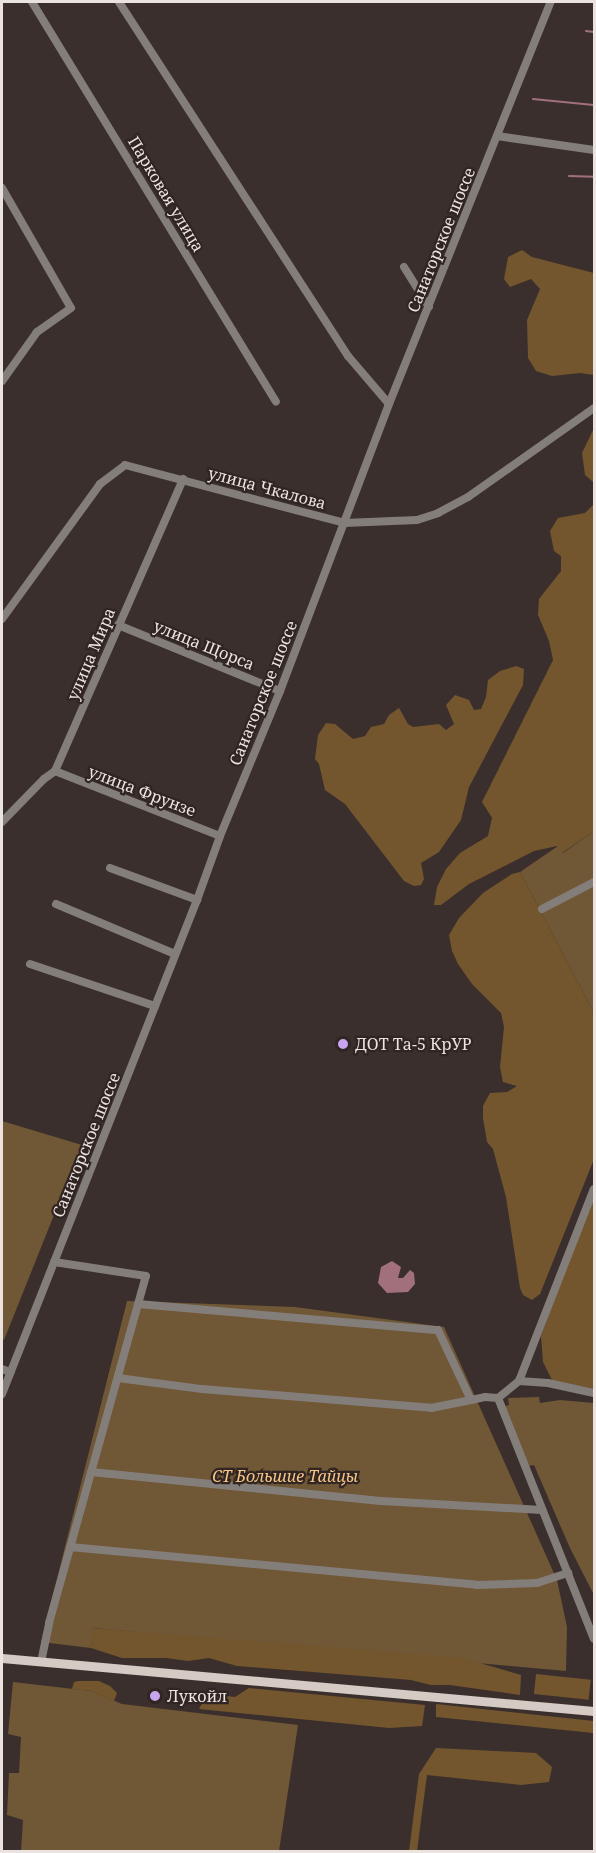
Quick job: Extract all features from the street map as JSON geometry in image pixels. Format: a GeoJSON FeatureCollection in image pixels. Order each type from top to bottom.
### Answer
{"type":"FeatureCollection","features":[{"type":"Feature","properties":{"kind":"main road"},"geometry":{"type":"LineString","coordinates":[[2,1658],[594,1711]]}},
{"type":"Feature","properties":{"kind":"street","name":"Парковая улица"},"geometry":{"type":"LineString","coordinates":[[32,2],[276,401]]}},
{"type":"Feature","properties":{"kind":"street"},"geometry":{"type":"LineString","coordinates":[[119,2],[348,356],[389,404]]}},
{"type":"Feature","properties":{"kind":"street","name":"Санаторское шоссе"},"geometry":{"type":"LineString","coordinates":[[2,1394],[197,900],[220,836],[280,691],[389,404],[551,2]]}},
{"type":"Feature","properties":{"kind":"street"},"geometry":{"type":"LineString","coordinates":[[497,136],[594,150]]}},
{"type":"Feature","properties":{"kind":"street"},"geometry":{"type":"LineString","coordinates":[[2,188],[71,308],[37,332],[2,381]]}},
{"type":"Feature","properties":{"kind":"street"},"geometry":{"type":"LineString","coordinates":[[404,267],[429,307]]}},
{"type":"Feature","properties":{"kind":"street","name":"улица Чкалова"},"geometry":{"type":"LineString","coordinates":[[2,619],[100,484],[114,471],[125,465],[138,466],[344,523],[407,521],[438,513],[468,497],[594,408]]}},
{"type":"Feature","properties":{"kind":"street","name":"улица Мира"},"geometry":{"type":"LineString","coordinates":[[2,822],[44,778],[55,771],[183,479]]}},
{"type":"Feature","properties":{"kind":"street","name":"улица Щорса"},"geometry":{"type":"LineString","coordinates":[[118,625],[280,691]]}},
{"type":"Feature","properties":{"kind":"street","name":"улица Фрунзе"},"geometry":{"type":"LineString","coordinates":[[55,771],[220,836]]}},
{"type":"Feature","properties":{"kind":"street"},"geometry":{"type":"LineString","coordinates":[[110,868],[197,900]]}},
{"type":"Feature","properties":{"kind":"street"},"geometry":{"type":"LineString","coordinates":[[542,909],[594,882]]}},
{"type":"Feature","properties":{"kind":"street"},"geometry":{"type":"LineString","coordinates":[[56,904],[175,954]]}},
{"type":"Feature","properties":{"kind":"street"},"geometry":{"type":"LineString","coordinates":[[30,964],[155,1006]]}},
{"type":"Feature","properties":{"kind":"street"},"geometry":{"type":"LineString","coordinates":[[118,1378],[202,1389],[431,1408],[485,1397],[498,1398],[519,1381],[594,1189]]}},
{"type":"Feature","properties":{"kind":"street"},"geometry":{"type":"LineString","coordinates":[[41,1662],[70,1547],[146,1276],[54,1262]]}},
{"type":"Feature","properties":{"kind":"street"},"geometry":{"type":"LineString","coordinates":[[138,1304],[438,1330],[471,1400]]}},
{"type":"Feature","properties":{"kind":"street"},"geometry":{"type":"LineString","coordinates":[[2,1369],[10,1372]]}},
{"type":"Feature","properties":{"kind":"street"},"geometry":{"type":"LineString","coordinates":[[519,1381],[548,1383],[594,1393]]}},
{"type":"Feature","properties":{"kind":"street"},"geometry":{"type":"LineString","coordinates":[[498,1398],[594,1639]]}},
{"type":"Feature","properties":{"kind":"street"},"geometry":{"type":"LineString","coordinates":[[91,1472],[381,1501],[542,1510]]}},
{"type":"Feature","properties":{"kind":"street"},"geometry":{"type":"LineString","coordinates":[[70,1547],[477,1585],[537,1582],[568,1573]]}},
{"type":"Feature","properties":{"kind":"green space"},"geometry":{"type":"Polygon","coordinates":[[[594,831],[594,1013],[520,872],[558,846],[563,853],[594,831]]]}},
{"type":"Feature","properties":{"kind":"green space"},"geometry":{"type":"Polygon","coordinates":[[[2,1121],[82,1145],[4,1340],[2,1339],[2,1121]]]}},
{"type":"Feature","properties":{"kind":"green space","name":"СТ Большие Тайцы"},"geometry":{"type":"Polygon","coordinates":[[[127,1301],[295,1307],[444,1327],[557,1580],[567,1627],[566,1671],[93,1628],[91,1648],[41,1642],[127,1301]]]}},
{"type":"Feature","properties":{"kind":"green space"},"geometry":{"type":"Polygon","coordinates":[[[539,1397],[540,1403],[560,1400],[594,1403],[594,1595],[570,1548],[534,1465],[528,1466],[503,1407],[509,1405],[508,1398],[539,1397]]]}},
{"type":"Feature","properties":{"kind":"green space"},"geometry":{"type":"Polygon","coordinates":[[[13,1682],[91,1691],[122,1704],[298,1725],[279,1851],[21,1851],[23,1820],[7,1815],[9,1773],[19,1773],[21,1737],[8,1734],[13,1682]]]}},
{"type":"Feature","properties":{"kind":"shaded area"},"geometry":{"type":"Polygon","coordinates":[[[522,250],[532,257],[594,273],[594,375],[580,373],[552,376],[536,371],[528,358],[527,320],[540,289],[531,279],[510,287],[504,279],[508,257],[522,250]]]}},
{"type":"Feature","properties":{"kind":"shaded area"},"geometry":{"type":"Polygon","coordinates":[[[594,428],[594,496],[593,482],[585,475],[582,453],[594,428]]]}},
{"type":"Feature","properties":{"kind":"shaded area"},"geometry":{"type":"Polygon","coordinates":[[[594,504],[594,831],[562,853],[557,846],[534,851],[469,884],[441,905],[434,905],[437,887],[446,869],[460,853],[488,836],[492,818],[482,802],[553,660],[549,641],[538,615],[539,599],[561,571],[561,556],[554,551],[550,531],[558,518],[585,513],[594,504]]]}},
{"type":"Feature","properties":{"kind":"shaded area"},"geometry":{"type":"Polygon","coordinates":[[[516,666],[524,669],[523,685],[469,787],[461,820],[439,852],[421,863],[424,879],[421,885],[414,886],[404,881],[345,804],[325,790],[319,764],[315,759],[318,735],[326,723],[335,724],[353,739],[365,736],[371,727],[384,724],[389,715],[399,708],[408,724],[413,727],[439,724],[446,730],[454,724],[446,705],[455,695],[469,700],[474,710],[481,709],[486,697],[488,680],[500,671],[516,666]]]}},
{"type":"Feature","properties":{"kind":"shaded area"},"geometry":{"type":"Polygon","coordinates":[[[520,872],[594,1013],[594,1159],[540,1294],[532,1300],[523,1295],[520,1288],[506,1197],[493,1149],[487,1142],[483,1118],[483,1106],[490,1093],[507,1092],[517,1086],[503,1082],[500,1067],[504,1027],[501,1013],[472,984],[458,964],[452,951],[449,935],[459,918],[483,893],[512,874],[520,872]]]}},
{"type":"Feature","properties":{"kind":"shaded area"},"geometry":{"type":"Polygon","coordinates":[[[594,1195],[594,1389],[552,1380],[543,1362],[541,1336],[594,1195]]]}},
{"type":"Feature","properties":{"kind":"shaded area"},"geometry":{"type":"Polygon","coordinates":[[[392,1261],[401,1267],[398,1278],[403,1278],[410,1270],[414,1273],[415,1284],[408,1292],[387,1293],[378,1283],[381,1267],[392,1261]]]}},
{"type":"Feature","properties":{"kind":"shaded area"},"geometry":{"type":"Polygon","coordinates":[[[92,1628],[463,1658],[521,1675],[520,1695],[450,1685],[431,1685],[411,1680],[237,1666],[209,1658],[188,1661],[166,1658],[122,1658],[91,1648],[92,1628]]]}},
{"type":"Feature","properties":{"kind":"shaded area"},"geometry":{"type":"Polygon","coordinates":[[[536,1674],[591,1680],[589,1700],[534,1694],[536,1674]]]}},
{"type":"Feature","properties":{"kind":"shaded area"},"geometry":{"type":"Polygon","coordinates":[[[99,1681],[110,1686],[117,1693],[114,1701],[91,1691],[72,1689],[74,1682],[99,1681]]]}},
{"type":"Feature","properties":{"kind":"shaded area"},"geometry":{"type":"Polygon","coordinates":[[[249,1688],[425,1705],[422,1726],[389,1728],[199,1709],[207,1694],[235,1697],[249,1688]]]}},
{"type":"Feature","properties":{"kind":"shaded area"},"geometry":{"type":"Polygon","coordinates":[[[436,1704],[594,1721],[594,1728],[593,1733],[436,1717],[436,1704]]]}},
{"type":"Feature","properties":{"kind":"shaded area"},"geometry":{"type":"Polygon","coordinates":[[[436,1748],[536,1753],[552,1767],[549,1782],[521,1785],[427,1775],[417,1851],[409,1851],[419,1774],[436,1748]]]}},
{"type":"Feature","properties":{"kind":"waterway"},"geometry":{"type":"LineString","coordinates":[[586,31],[594,32]]}},
{"type":"Feature","properties":{"kind":"waterway"},"geometry":{"type":"LineString","coordinates":[[533,99],[594,105]]}},
{"type":"Feature","properties":{"kind":"waterway"},"geometry":{"type":"LineString","coordinates":[[569,176],[594,177]]}},
{"type":"Feature","properties":{"kind":"place","name":"ДОТ Та-5 КрУР"},"geometry":{"type":"Point","coordinates":[343,1044]}},
{"type":"Feature","properties":{"kind":"place","name":"Лукойл"},"geometry":{"type":"Point","coordinates":[155,1696]}}]}
